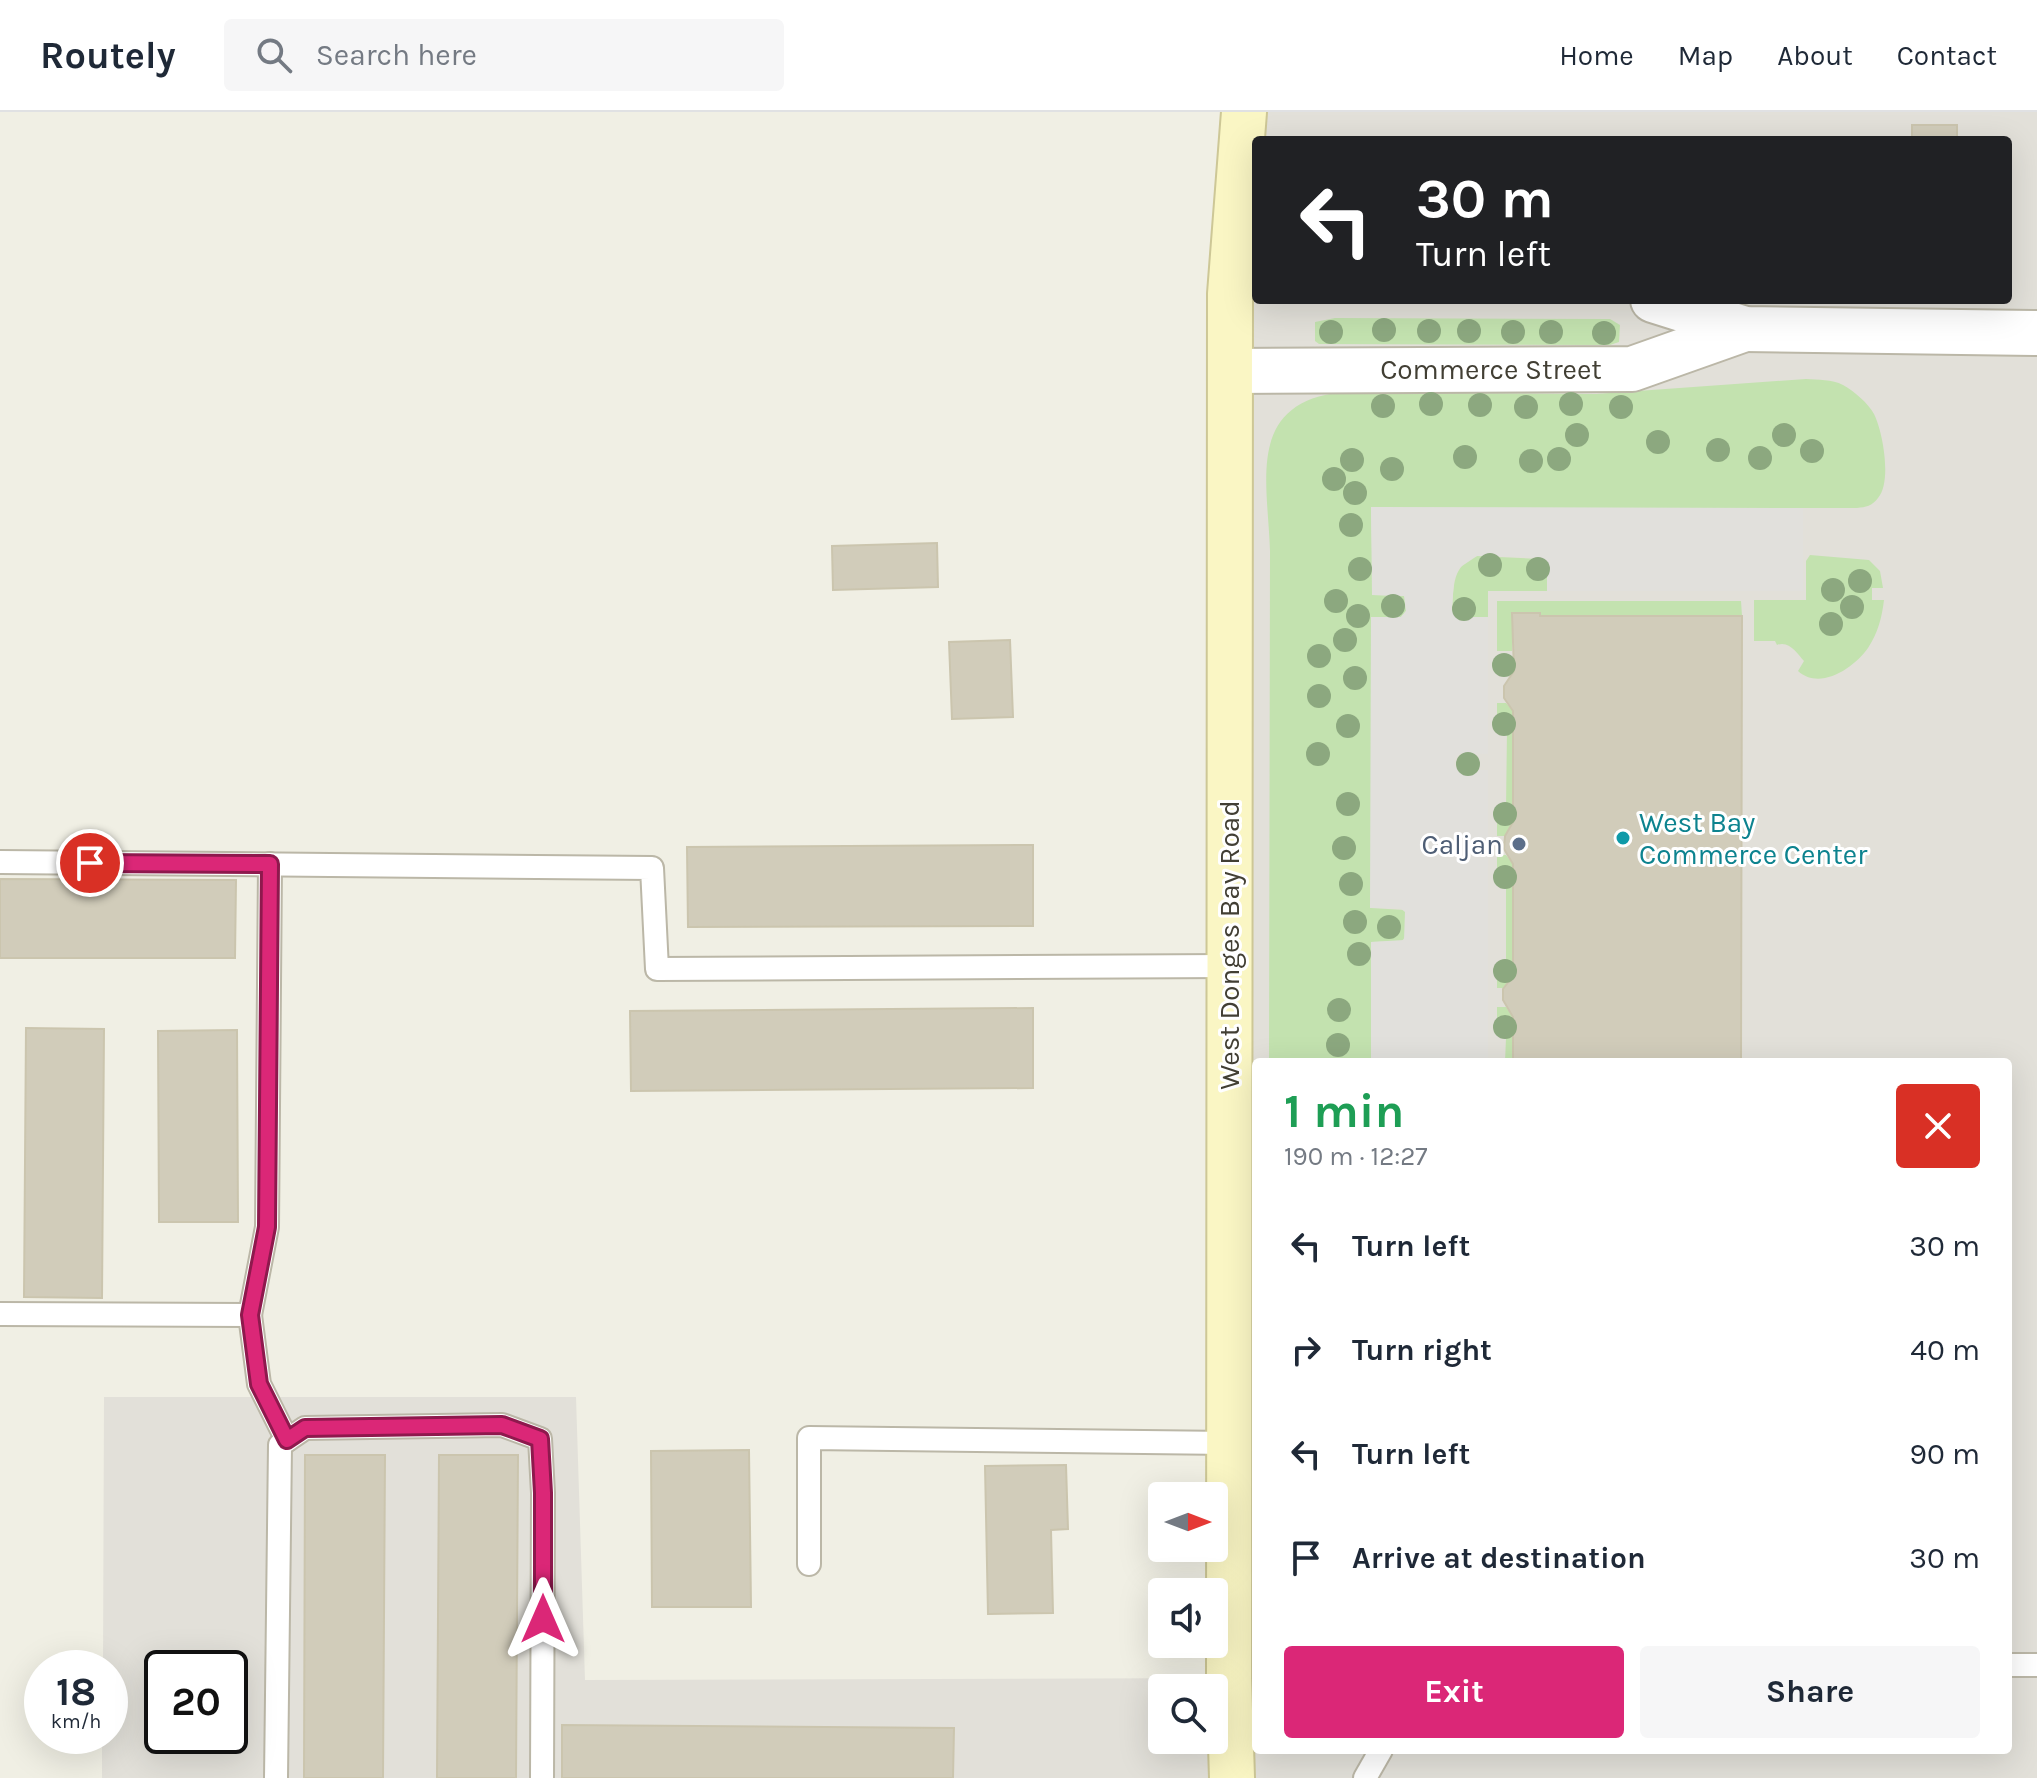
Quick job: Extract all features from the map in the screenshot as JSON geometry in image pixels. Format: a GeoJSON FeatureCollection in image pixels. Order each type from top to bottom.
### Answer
{"type":"FeatureCollection","features":[{"type":"Feature","properties":{"kind":"street","name":"West Donges Bay Road"},"geometry":{"type":"LineString","coordinates":[[1232,1778],[1229,1678],[1230,371],[1243,294],[1244,112]]}},
{"type":"Feature","properties":{"kind":"street","name":"Commerce Street"},"geometry":{"type":"LineString","coordinates":[[1666,304],[1745,329],[2037,333]]}},
{"type":"Feature","properties":{"kind":"street","name":"Commerce Street"},"geometry":{"type":"LineString","coordinates":[[1230,371],[1632,369],[1745,329]]}},
{"type":"Feature","properties":{"kind":"lane"},"geometry":{"type":"LineString","coordinates":[[0,862],[652,868],[657,969],[1229,966]]}},
{"type":"Feature","properties":{"kind":"lane"},"geometry":{"type":"LineString","coordinates":[[270,864],[267,1227],[250,1315],[259,1384],[287,1440]]}},
{"type":"Feature","properties":{"kind":"lane"},"geometry":{"type":"LineString","coordinates":[[0,1314],[250,1315]]}},
{"type":"Feature","properties":{"kind":"lane"},"geometry":{"type":"LineString","coordinates":[[276,1778],[280,1445],[305,1428],[502,1425],[540,1439],[543,1493],[542,1778]]}},
{"type":"Feature","properties":{"kind":"lane"},"geometry":{"type":"LineString","coordinates":[[809,1564],[809,1438],[1229,1443]]}},
{"type":"Feature","properties":{"kind":"lane"},"geometry":{"type":"LineString","coordinates":[[2012,1665],[2037,1665]]}},
{"type":"Feature","properties":{"kind":"lane"},"geometry":{"type":"LineString","coordinates":[[1365,1778],[1379,1754]]}},
{"type":"Feature","properties":{"kind":"shaded area"},"geometry":{"type":"Polygon","coordinates":[[[1230,112],[2037,112],[2037,1778],[102,1778],[102,1754],[128,1754],[128,1650],[103,1650],[104,1397],[576,1397],[585,1680],[1148,1678],[1148,1754],[1228,1754],[1230,112]]]}},
{"type":"Feature","properties":{"kind":"shaded area"},"geometry":{"type":"Polygon","coordinates":[[[1371,507],[1803,508],[1803,591],[1547,591],[1547,566],[1534,557],[1477,556],[1459,568],[1454,580],[1452,609],[1461,617],[1488,617],[1488,754],[1460,753],[1454,759],[1454,767],[1460,770],[1488,770],[1488,1058],[1371,1058],[1371,942],[1404,940],[1405,912],[1400,908],[1370,908],[1371,617],[1401,617],[1406,611],[1404,596],[1372,595],[1371,507]]]}},
{"type":"Feature","properties":{"kind":"green space"},"geometry":{"type":"Polygon","coordinates":[[[1335,318],[1610,319],[1620,325],[1619,342],[1610,345],[1319,344],[1315,341],[1315,322],[1335,318]]]}},
{"type":"Feature","properties":{"kind":"green space"},"geometry":{"type":"Polygon","coordinates":[[[1806,379],[1843,385],[1874,414],[1883,444],[1885,481],[1882,491],[1871,504],[1857,508],[1371,508],[1373,595],[1405,596],[1406,611],[1401,617],[1372,617],[1371,908],[1405,910],[1405,937],[1402,941],[1371,942],[1371,1058],[1269,1058],[1270,551],[1266,473],[1276,429],[1290,412],[1311,399],[1342,392],[1596,394],[1806,379]]]}},
{"type":"Feature","properties":{"kind":"green space"},"geometry":{"type":"Polygon","coordinates":[[[1810,555],[1869,560],[1880,571],[1883,588],[1872,588],[1872,600],[1884,600],[1879,625],[1862,656],[1836,674],[1816,679],[1798,671],[1804,661],[1789,646],[1777,645],[1775,641],[1754,641],[1754,600],[1806,600],[1806,561],[1810,555]]]}},
{"type":"Feature","properties":{"kind":"green space"},"geometry":{"type":"Polygon","coordinates":[[[1477,556],[1540,559],[1547,566],[1547,591],[1488,591],[1488,617],[1459,617],[1452,609],[1456,577],[1463,565],[1477,556]]]}},
{"type":"Feature","properties":{"kind":"green space"},"geometry":{"type":"Polygon","coordinates":[[[1497,601],[1741,601],[1742,616],[1540,616],[1539,613],[1512,613],[1512,651],[1497,651],[1497,601]]]}},
{"type":"Feature","properties":{"kind":"green space"},"geometry":{"type":"Polygon","coordinates":[[[1497,703],[1506,703],[1513,711],[1513,822],[1505,836],[1497,836],[1497,818],[1506,809],[1507,730],[1497,726],[1497,703]]]}},
{"type":"Feature","properties":{"kind":"green space"},"geometry":{"type":"Polygon","coordinates":[[[1497,855],[1506,855],[1513,864],[1513,976],[1504,988],[1497,988],[1497,972],[1506,963],[1506,888],[1497,878],[1497,855]]]}},
{"type":"Feature","properties":{"kind":"green space"},"geometry":{"type":"Polygon","coordinates":[[[1497,1007],[1506,1007],[1513,1017],[1513,1058],[1505,1058],[1506,1038],[1497,1029],[1497,1007]]]}},
{"type":"Feature","properties":{"kind":"building"},"geometry":{"type":"Polygon","coordinates":[[[1912,125],[1957,125],[1957,136],[1912,136],[1912,125]]]}},
{"type":"Feature","properties":{"kind":"building"},"geometry":{"type":"Polygon","coordinates":[[[937,543],[938,587],[833,590],[832,546],[937,543]]]}},
{"type":"Feature","properties":{"kind":"building","name":"West Bay Commerce Center"},"geometry":{"type":"Polygon","coordinates":[[[1512,613],[1540,613],[1540,616],[1742,616],[1741,1058],[1513,1058],[1513,1017],[1503,1000],[1503,989],[1513,976],[1513,864],[1504,849],[1505,836],[1513,822],[1513,711],[1504,698],[1504,686],[1514,671],[1512,613]]]}},
{"type":"Feature","properties":{"kind":"building"},"geometry":{"type":"Polygon","coordinates":[[[1010,640],[1013,717],[952,719],[949,642],[1010,640]]]}},
{"type":"Feature","properties":{"kind":"building"},"geometry":{"type":"Polygon","coordinates":[[[1033,845],[1033,926],[688,927],[687,847],[1033,845]]]}},
{"type":"Feature","properties":{"kind":"building"},"geometry":{"type":"Polygon","coordinates":[[[0,879],[236,880],[235,958],[0,958],[0,879]]]}},
{"type":"Feature","properties":{"kind":"building"},"geometry":{"type":"Polygon","coordinates":[[[1033,1008],[1033,1088],[631,1091],[630,1011],[1033,1008]]]}},
{"type":"Feature","properties":{"kind":"building"},"geometry":{"type":"Polygon","coordinates":[[[26,1028],[104,1029],[102,1298],[24,1297],[26,1028]]]}},
{"type":"Feature","properties":{"kind":"building"},"geometry":{"type":"Polygon","coordinates":[[[237,1030],[238,1222],[159,1222],[158,1031],[237,1030]]]}},
{"type":"Feature","properties":{"kind":"building"},"geometry":{"type":"Polygon","coordinates":[[[749,1450],[751,1607],[652,1607],[651,1451],[749,1450]]]}},
{"type":"Feature","properties":{"kind":"building"},"geometry":{"type":"Polygon","coordinates":[[[305,1455],[385,1455],[383,1778],[304,1778],[305,1455]]]}},
{"type":"Feature","properties":{"kind":"building"},"geometry":{"type":"Polygon","coordinates":[[[439,1455],[518,1455],[516,1778],[437,1778],[439,1455]]]}},
{"type":"Feature","properties":{"kind":"building"},"geometry":{"type":"Polygon","coordinates":[[[1066,1465],[1068,1529],[1051,1530],[1053,1613],[988,1614],[985,1466],[1066,1465]]]}},
{"type":"Feature","properties":{"kind":"building"},"geometry":{"type":"Polygon","coordinates":[[[562,1725],[954,1728],[953,1778],[562,1778],[562,1725]]]}},
{"type":"Feature","properties":{"kind":"place","name":"West Bay Commerce Center"},"geometry":{"type":"Point","coordinates":[1623,838]}},
{"type":"Feature","properties":{"kind":"place","name":"Caljan"},"geometry":{"type":"Point","coordinates":[1519,844]}},
{"type":"Feature","properties":{"kind":"route"},"geometry":{"type":"LineString","coordinates":[[90,863],[270,864],[267,1227],[250,1315],[259,1384],[287,1440],[305,1428],[502,1425],[540,1439],[543,1619]]}}]}
